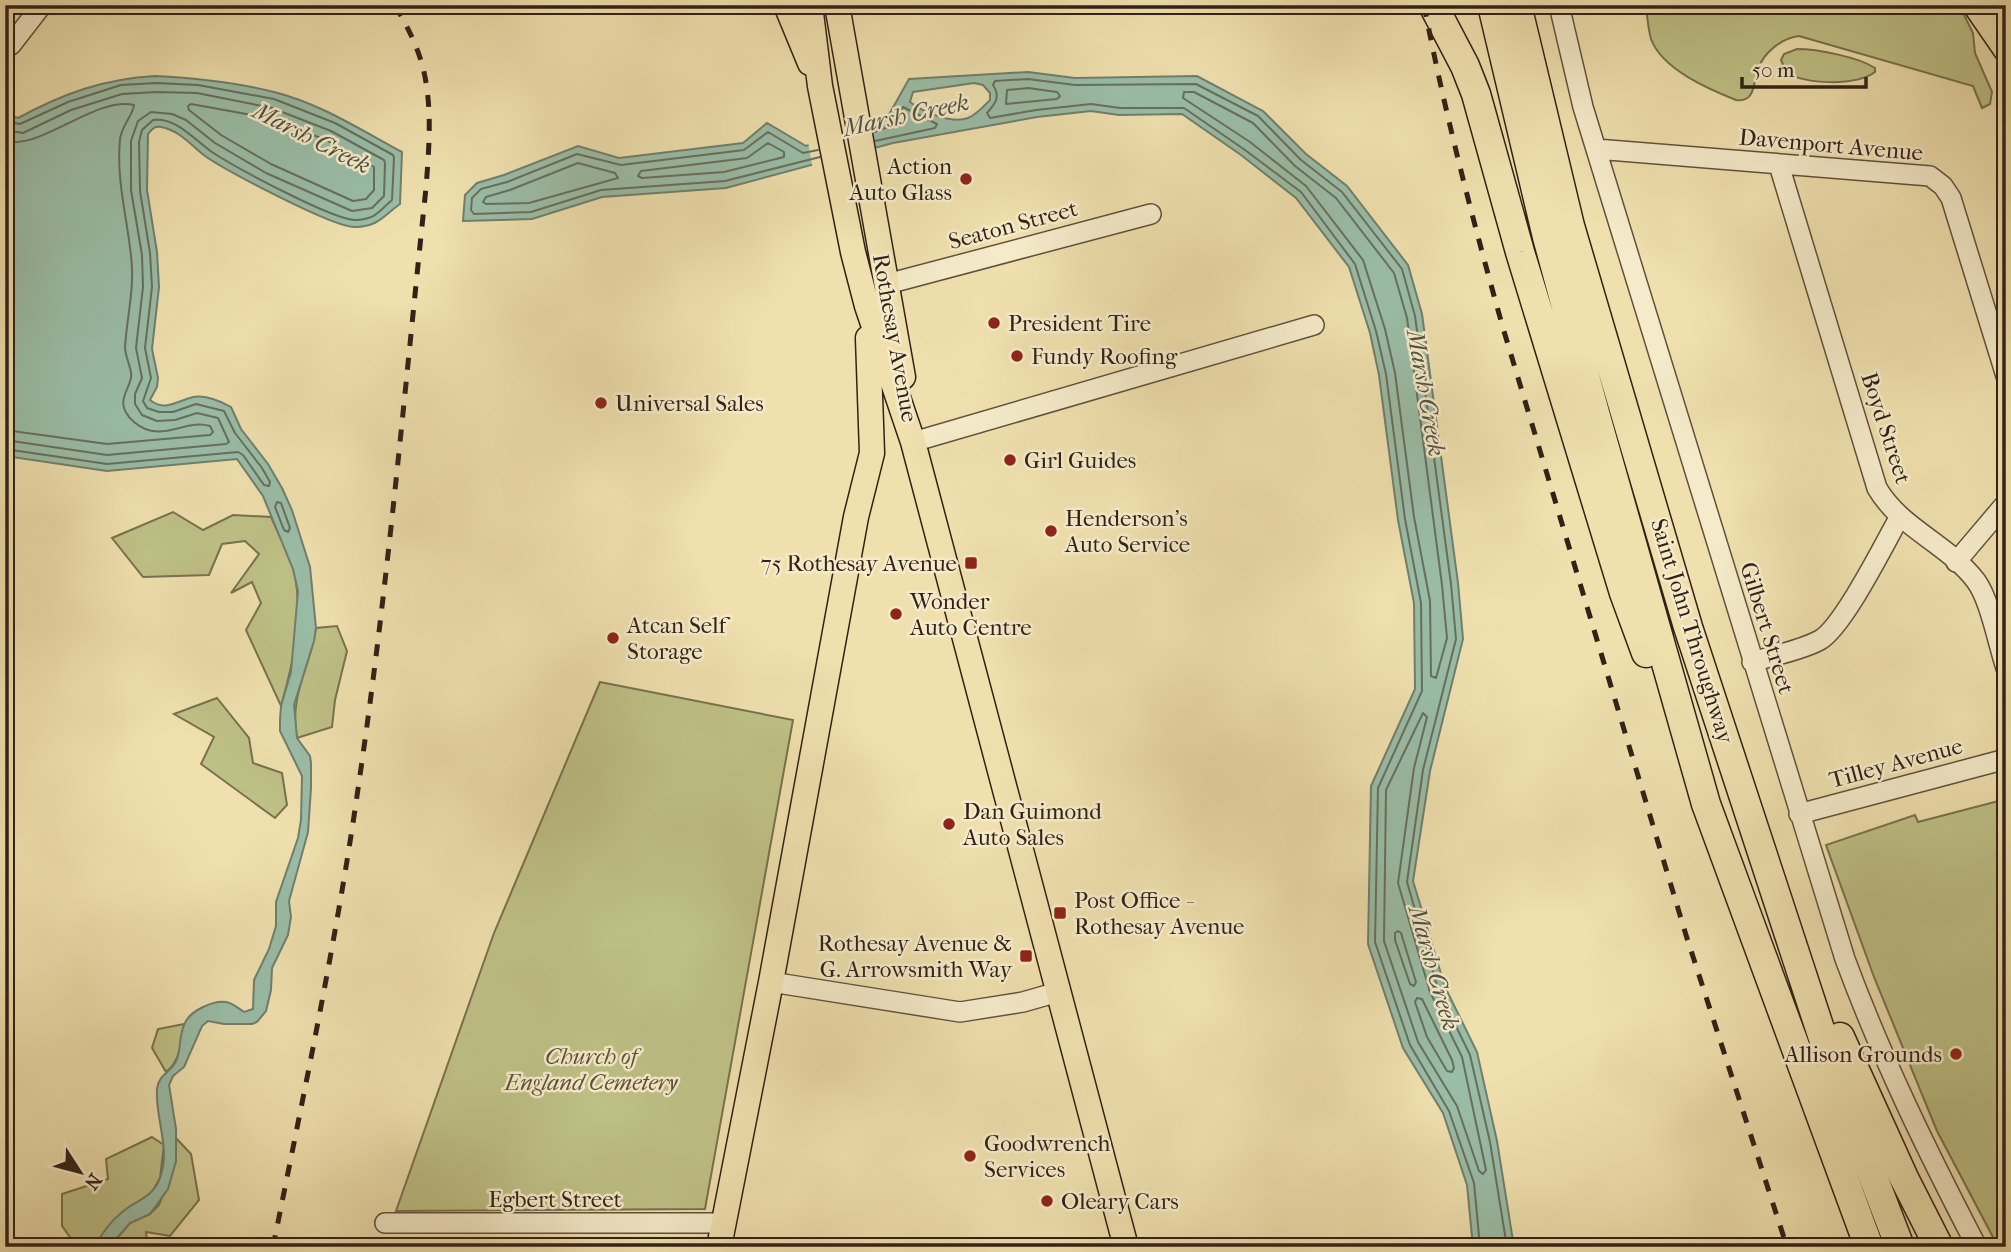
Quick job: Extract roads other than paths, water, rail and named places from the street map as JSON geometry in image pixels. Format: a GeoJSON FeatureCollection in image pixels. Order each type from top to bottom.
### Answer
{"type":"FeatureCollection","features":[{"type":"Feature","properties":{"kind":"highway"},"geometry":{"type":"LineString","coordinates":[[1433,5],[1465,66],[1476,94],[1520,252],[1624,593],[1706,804]]}},
{"type":"Feature","properties":{"kind":"highway","name":"Saint John Throughway"},"geometry":{"type":"LineString","coordinates":[[1492,5],[1578,350],[1706,804],[1868,1247]]}},
{"type":"Feature","properties":{"kind":"highway","name":"Saint John Throughway"},"geometry":{"type":"LineString","coordinates":[[1517,5],[1570,226],[1688,627],[1774,882],[1841,1093],[1900,1247]]}},
{"type":"Feature","properties":{"kind":"highway"},"geometry":{"type":"LineString","coordinates":[[1774,882],[1861,1086],[1940,1247]]}},
{"type":"Feature","properties":{"kind":"main road"},"geometry":{"type":"LineString","coordinates":[[786,5],[820,86]]}},
{"type":"Feature","properties":{"kind":"main road"},"geometry":{"type":"LineString","coordinates":[[810,5],[820,86]]}},
{"type":"Feature","properties":{"kind":"main road","name":"Rothesay Avenue"},"geometry":{"type":"LineString","coordinates":[[837,5],[913,442]]}},
{"type":"Feature","properties":{"kind":"main road"},"geometry":{"type":"LineString","coordinates":[[1975,5],[2006,50]]}},
{"type":"Feature","properties":{"kind":"main road"},"geometry":{"type":"LineString","coordinates":[[2001,5],[2006,11]]}},
{"type":"Feature","properties":{"kind":"main road","name":"Rothesay Avenue"},"geometry":{"type":"LineString","coordinates":[[820,86],[853,252],[867,306],[913,442]]}},
{"type":"Feature","properties":{"kind":"main road"},"geometry":{"type":"LineString","coordinates":[[722,1235],[856,517],[872,453],[867,306]]}},
{"type":"Feature","properties":{"kind":"main road"},"geometry":{"type":"LineString","coordinates":[[872,453],[913,442],[1126,1247]]}},
{"type":"Feature","properties":{"kind":"street"},"geometry":{"type":"LineString","coordinates":[[11,46],[42,5]]}},
{"type":"Feature","properties":{"kind":"street","name":"Gilbert Street"},"geometry":{"type":"LineString","coordinates":[[1559,5],[1583,107],[1799,814],[1860,998],[1933,1163],[1977,1247]]}},
{"type":"Feature","properties":{"kind":"street","name":"Davenport Avenue"},"geometry":{"type":"LineString","coordinates":[[1596,149],[1930,176],[1943,186],[1951,198],[2006,376]]}},
{"type":"Feature","properties":{"kind":"street","name":"Boyd Street"},"geometry":{"type":"LineString","coordinates":[[1779,165],[1877,488],[1885,502],[1900,516],[1972,576],[1982,591],[2006,668]]}},
{"type":"Feature","properties":{"kind":"street","name":"Seaton Street"},"geometry":{"type":"LineString","coordinates":[[887,284],[1151,214]]}},
{"type":"Feature","properties":{"kind":"street"},"geometry":{"type":"LineString","coordinates":[[913,442],[1314,325]]}},
{"type":"Feature","properties":{"kind":"street"},"geometry":{"type":"LineString","coordinates":[[1956,562],[2006,503]]}},
{"type":"Feature","properties":{"kind":"street"},"geometry":{"type":"LineString","coordinates":[[1752,662],[1810,644],[1828,634],[1844,614],[1900,516]]}},
{"type":"Feature","properties":{"kind":"street","name":"Tilley Avenue"},"geometry":{"type":"LineString","coordinates":[[1799,814],[2006,759]]}},
{"type":"Feature","properties":{"kind":"street"},"geometry":{"type":"LineString","coordinates":[[771,982],[960,1012],[1023,1002],[1058,992]]}},
{"type":"Feature","properties":{"kind":"street","name":"Egbert Street"},"geometry":{"type":"LineString","coordinates":[[385,1223],[722,1235]]}},
{"type":"Feature","properties":{"kind":"water","name":"Marsh Creek"},"geometry":{"type":"Polygon","coordinates":[[[1028,72],[1075,78],[1197,76],[1263,111],[1306,154],[1347,186],[1408,265],[1422,314],[1463,639],[1430,771],[1413,881],[1445,987],[1477,1052],[1497,1141],[1514,1247],[1473,1247],[1467,1185],[1443,1113],[1403,1048],[1368,944],[1371,786],[1415,689],[1414,603],[1398,520],[1379,375],[1370,333],[1349,267],[1296,198],[1182,114],[1119,115],[1091,111],[1037,117],[893,143],[726,188],[602,197],[532,219],[463,221],[465,195],[477,183],[578,146],[619,158],[743,143],[767,123],[806,146],[886,120],[909,79],[1028,72]],[[974,83],[913,92],[910,102],[938,116],[968,118],[990,100],[990,93],[983,85],[974,83]]]}},
{"type":"Feature","properties":{"kind":"water","name":"Marsh Creek"},"geometry":{"type":"Polygon","coordinates":[[[155,76],[215,81],[259,89],[291,97],[340,118],[402,152],[400,204],[370,225],[343,225],[304,209],[234,173],[205,156],[174,131],[157,127],[148,134],[147,190],[157,252],[159,287],[152,349],[158,378],[157,387],[150,400],[166,405],[193,397],[203,397],[231,407],[241,429],[268,464],[292,510],[310,567],[316,628],[294,705],[297,738],[310,756],[311,788],[308,832],[289,901],[291,917],[288,935],[272,968],[266,1011],[252,1024],[208,1021],[202,1026],[184,1067],[173,1076],[169,1085],[176,1129],[176,1161],[168,1189],[150,1214],[130,1223],[105,1247],[96,1247],[113,1220],[148,1195],[160,1178],[164,1156],[157,1089],[160,1080],[177,1059],[185,1023],[202,1007],[215,1003],[226,1002],[244,1012],[253,1009],[254,980],[269,949],[276,926],[276,902],[298,838],[301,820],[302,776],[280,731],[281,706],[291,672],[298,591],[293,569],[263,496],[237,459],[107,471],[5,456],[5,114],[18,118],[52,101],[101,84],[155,76]]]}},
{"type":"Feature","properties":{"kind":"railway"},"geometry":{"type":"LineString","coordinates":[[273,1247],[330,957],[359,782],[387,560],[426,188],[428,95],[417,49],[395,5]]}},
{"type":"Feature","properties":{"kind":"railway"},"geometry":{"type":"LineString","coordinates":[[1424,5],[1460,167],[1503,328],[1686,935],[1787,1247]]}},
{"type":"Feature","properties":{"kind":"place","name":"Action Auto Glass"},"geometry":{"type":"Point","coordinates":[966,179]}},
{"type":"Feature","properties":{"kind":"place","name":"President Tire"},"geometry":{"type":"Point","coordinates":[994,323]}},
{"type":"Feature","properties":{"kind":"place","name":"Fundy Roofing"},"geometry":{"type":"Point","coordinates":[1017,356]}},
{"type":"Feature","properties":{"kind":"place","name":"Universal Sales"},"geometry":{"type":"Point","coordinates":[601,403]}},
{"type":"Feature","properties":{"kind":"place","name":"Girl Guides"},"geometry":{"type":"Point","coordinates":[1010,460]}},
{"type":"Feature","properties":{"kind":"place","name":"Henderson's Auto Service"},"geometry":{"type":"Point","coordinates":[1051,531]}},
{"type":"Feature","properties":{"kind":"place","name":"75 Rothesay Avenue"},"geometry":{"type":"Point","coordinates":[971,563]}},
{"type":"Feature","properties":{"kind":"place","name":"Wonder Auto Centre"},"geometry":{"type":"Point","coordinates":[896,614]}},
{"type":"Feature","properties":{"kind":"place","name":"Atcan Self Storage"},"geometry":{"type":"Point","coordinates":[613,638]}},
{"type":"Feature","properties":{"kind":"place","name":"Dan Guimond Auto Sales"},"geometry":{"type":"Point","coordinates":[949,824]}},
{"type":"Feature","properties":{"kind":"place","name":"Post Office - Rothesay Avenue"},"geometry":{"type":"Point","coordinates":[1060,913]}},
{"type":"Feature","properties":{"kind":"place","name":"Rothesay Avenue & G. Arrowsmith Way"},"geometry":{"type":"Point","coordinates":[1026,956]}},
{"type":"Feature","properties":{"kind":"place","name":"Allison Grounds"},"geometry":{"type":"Point","coordinates":[1956,1054]}},
{"type":"Feature","properties":{"kind":"place","name":"Goodwrench Services"},"geometry":{"type":"Point","coordinates":[970,1156]}},
{"type":"Feature","properties":{"kind":"place","name":"Oleary Cars"},"geometry":{"type":"Point","coordinates":[1047,1201]}},
{"type":"Feature","properties":{"kind":"park label","name":"Church of England Cemetery"},"geometry":{"type":"Point","coordinates":[591,1069]}}]}
